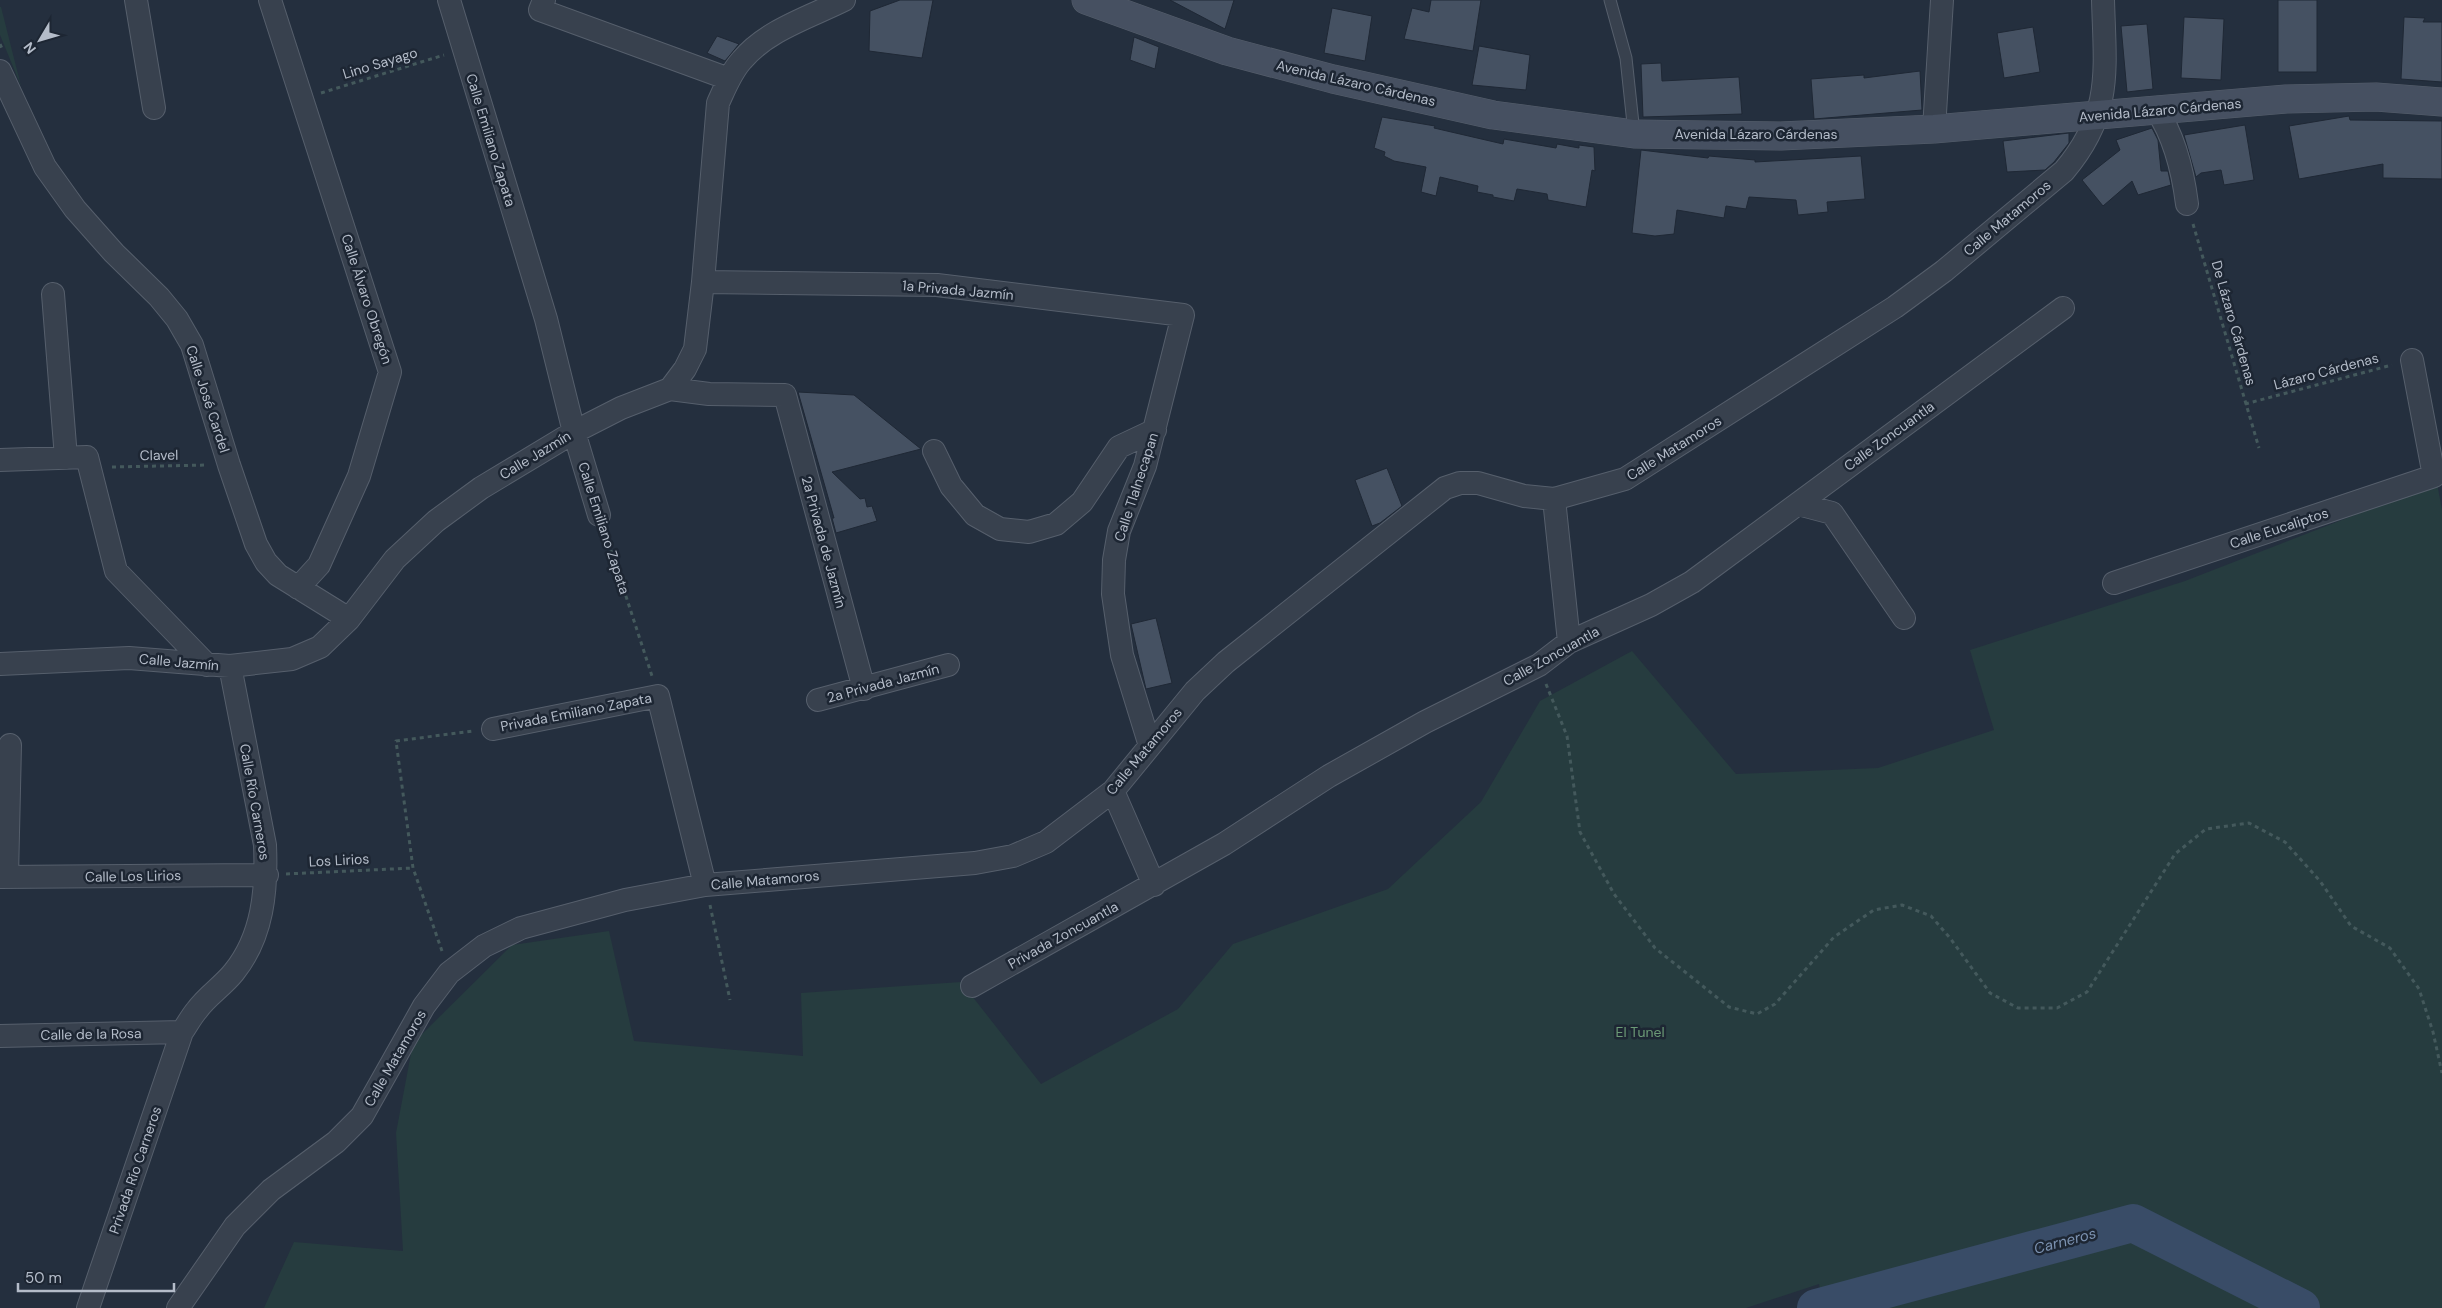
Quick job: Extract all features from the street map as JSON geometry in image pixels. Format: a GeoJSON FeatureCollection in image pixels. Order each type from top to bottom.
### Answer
{"type":"FeatureCollection","features":[{"type":"Feature","properties":{"kind":"main road","name":"Avenida Lázaro Cárdenas"},"geometry":{"type":"LineString","coordinates":[[1086,0],[1227,51],[1333,79],[1493,115],[1634,134],[1781,136],[1934,129],[2156,109],[2296,99],[2376,97],[2442,102]]}},
{"type":"Feature","properties":{"kind":"street","name":"Calle Álvaro Obregón"},"geometry":{"type":"LineString","coordinates":[[270,0],[390,372],[359,476],[319,565],[298,588]]}},
{"type":"Feature","properties":{"kind":"street","name":"Calle Emiliano Zapata"},"geometry":{"type":"LineString","coordinates":[[449,0],[546,319],[574,432],[599,515]]}},
{"type":"Feature","properties":{"kind":"street"},"geometry":{"type":"LineString","coordinates":[[670,389],[685,369],[695,349],[703,282],[718,103],[729,79],[742,60],[764,39],[844,0]]}},
{"type":"Feature","properties":{"kind":"street"},"geometry":{"type":"LineString","coordinates":[[1934,129],[1942,0]]}},
{"type":"Feature","properties":{"kind":"street","name":"Calle Matamoros"},"geometry":{"type":"LineString","coordinates":[[178,1308],[235,1226],[271,1190],[336,1142],[362,1116],[424,1006],[450,973],[484,946],[521,928],[625,900],[705,885],[975,863],[1013,856],[1046,842],[1113,791],[1195,691],[1226,662],[1445,488],[1460,483],[1478,483],[1524,496],[1554,499],[1625,479],[1895,307],[1944,270],[2064,171],[2080,152],[2099,115],[2105,76],[2104,0]]}},
{"type":"Feature","properties":{"kind":"street"},"geometry":{"type":"LineString","coordinates":[[542,5],[729,79]]}},
{"type":"Feature","properties":{"kind":"street"},"geometry":{"type":"LineString","coordinates":[[137,10],[154,108]]}},
{"type":"Feature","properties":{"kind":"street","name":"Calle José Cardel"},"geometry":{"type":"LineString","coordinates":[[0,71],[50,174],[82,216],[159,297],[177,319],[192,345],[229,465],[256,544],[266,562],[278,575],[348,619]]}},
{"type":"Feature","properties":{"kind":"street"},"geometry":{"type":"LineString","coordinates":[[2156,109],[2166,124],[2184,180],[2187,204]]}},
{"type":"Feature","properties":{"kind":"street","name":"1a Privada Jazmín"},"geometry":{"type":"LineString","coordinates":[[703,282],[937,285],[1182,315]]}},
{"type":"Feature","properties":{"kind":"street"},"geometry":{"type":"LineString","coordinates":[[53,294],[81,461],[116,571],[207,665]]}},
{"type":"Feature","properties":{"kind":"street","name":"Calle Zoncuantla"},"geometry":{"type":"LineString","coordinates":[[1154,885],[1224,844],[1329,776],[1425,722],[1539,665],[1570,642],[1651,605],[1692,582],[2063,308]]}},
{"type":"Feature","properties":{"kind":"street","name":"Calle Tlalnecapan"},"geometry":{"type":"LineString","coordinates":[[1150,746],[1122,655],[1113,586],[1118,531],[1145,466],[1182,315]]}},
{"type":"Feature","properties":{"kind":"street"},"geometry":{"type":"LineString","coordinates":[[2412,360],[2438,473]]}},
{"type":"Feature","properties":{"kind":"street","name":"Calle Jazmín"},"geometry":{"type":"LineString","coordinates":[[0,664],[129,658],[230,666],[292,659],[320,647],[348,619],[395,558],[436,521],[481,488],[574,432],[621,408],[670,389]]}},
{"type":"Feature","properties":{"kind":"street","name":"2a Privada de Jazmín"},"geometry":{"type":"LineString","coordinates":[[670,389],[709,394],[785,395],[864,690]]}},
{"type":"Feature","properties":{"kind":"street"},"geometry":{"type":"LineString","coordinates":[[934,451],[951,486],[975,515],[1000,530],[1029,532],[1056,524],[1082,502],[1119,447],[1155,430]]}},
{"type":"Feature","properties":{"kind":"street"},"geometry":{"type":"LineString","coordinates":[[0,460],[81,461]]}},
{"type":"Feature","properties":{"kind":"street","name":"Calle Eucaliptos"},"geometry":{"type":"LineString","coordinates":[[2114,583],[2438,473]]}},
{"type":"Feature","properties":{"kind":"street"},"geometry":{"type":"LineString","coordinates":[[1554,499],[1570,642]]}},
{"type":"Feature","properties":{"kind":"street"},"geometry":{"type":"LineString","coordinates":[[1798,504],[1832,513],[1904,618]]}},
{"type":"Feature","properties":{"kind":"street","name":"2a Privada Jazmín"},"geometry":{"type":"LineString","coordinates":[[818,700],[864,690],[948,665]]}},
{"type":"Feature","properties":{"kind":"street","name":"Calle Río Carneros"},"geometry":{"type":"LineString","coordinates":[[182,1032],[197,1009],[234,972],[252,946],[261,915],[267,875],[265,845],[230,666]]}},
{"type":"Feature","properties":{"kind":"street"},"geometry":{"type":"LineString","coordinates":[[658,696],[705,885]]}},
{"type":"Feature","properties":{"kind":"street","name":"Privada Emiliano Zapata"},"geometry":{"type":"LineString","coordinates":[[493,729],[658,696]]}},
{"type":"Feature","properties":{"kind":"street"},"geometry":{"type":"LineString","coordinates":[[4,877],[10,745]]}},
{"type":"Feature","properties":{"kind":"street"},"geometry":{"type":"LineString","coordinates":[[1113,791],[1154,885]]}},
{"type":"Feature","properties":{"kind":"street","name":"Calle Los Lirios"},"geometry":{"type":"LineString","coordinates":[[4,877],[267,875]]}},
{"type":"Feature","properties":{"kind":"street","name":"Privada Zoncuantla"},"geometry":{"type":"LineString","coordinates":[[972,986],[1154,885]]}},
{"type":"Feature","properties":{"kind":"street","name":"Calle de la Rosa"},"geometry":{"type":"LineString","coordinates":[[0,1036],[182,1032]]}},
{"type":"Feature","properties":{"kind":"street","name":"Privada Río Carneros"},"geometry":{"type":"LineString","coordinates":[[88,1308],[182,1032]]}},
{"type":"Feature","properties":{"kind":"lane"},"geometry":{"type":"LineString","coordinates":[[1610,0],[1626,58],[1634,134]]}},
{"type":"Feature","properties":{"kind":"path","name":"Lino Sayago"},"geometry":{"type":"LineString","coordinates":[[303,98],[464,49]]}},
{"type":"Feature","properties":{"kind":"path","name":"De Lázaro Cárdenas"},"geometry":{"type":"LineString","coordinates":[[2187,204],[2259,448]]}},
{"type":"Feature","properties":{"kind":"path","name":"Lázaro Cárdenas"},"geometry":{"type":"LineString","coordinates":[[2246,404],[2412,360]]}},
{"type":"Feature","properties":{"kind":"path","name":"Clavel"},"geometry":{"type":"LineString","coordinates":[[81,461],[229,465]]}},
{"type":"Feature","properties":{"kind":"path","name":"Calle Emiliano Zapata"},"geometry":{"type":"LineString","coordinates":[[599,515],[658,696]]}},
{"type":"Feature","properties":{"kind":"path"},"geometry":{"type":"LineString","coordinates":[[1539,665],[1567,736],[1580,832],[1614,894],[1656,948],[1729,1007],[1757,1014],[1775,1004],[1834,937],[1874,910],[1902,905],[1931,916],[1950,938],[1990,994],[2018,1008],[2057,1008],[2087,992],[2175,854],[2206,829],[2249,823],[2285,842],[2320,881],[2351,926],[2390,948],[2419,989],[2433,1032],[2442,1073]]}},
{"type":"Feature","properties":{"kind":"path"},"geometry":{"type":"LineString","coordinates":[[450,973],[413,868],[396,741],[493,729]]}},
{"type":"Feature","properties":{"kind":"path","name":"Los Lirios"},"geometry":{"type":"LineString","coordinates":[[267,875],[413,868]]}},
{"type":"Feature","properties":{"kind":"path"},"geometry":{"type":"LineString","coordinates":[[705,885],[730,1000]]}},
{"type":"Feature","properties":{"kind":"green space"},"geometry":{"type":"Polygon","coordinates":[[[1,7],[21,86],[0,35],[1,7]]]}},
{"type":"Feature","properties":{"kind":"green space","name":"El Tunel"},"geometry":{"type":"Polygon","coordinates":[[[2437,483],[2442,510],[2442,1308],[1824,1308],[1819,1284],[1746,1308],[264,1308],[294,1242],[403,1251],[396,1133],[413,1043],[512,945],[609,931],[634,1041],[803,1056],[801,993],[961,982],[1041,1084],[1178,1009],[1233,944],[1388,889],[1481,802],[1540,701],[1632,651],[1736,774],[1878,768],[1994,730],[1970,650],[2185,581],[2437,483]]]}},
{"type":"Feature","properties":{"kind":"building"},"geometry":{"type":"Polygon","coordinates":[[[900,0],[933,0],[922,58],[869,51],[870,11],[900,0]]]}},
{"type":"Feature","properties":{"kind":"building"},"geometry":{"type":"Polygon","coordinates":[[[1170,0],[1234,0],[1225,29],[1170,0]]]}},
{"type":"Feature","properties":{"kind":"building"},"geometry":{"type":"Polygon","coordinates":[[[1431,0],[1481,0],[1473,51],[1404,39],[1412,8],[1429,12],[1431,0]]]}},
{"type":"Feature","properties":{"kind":"building"},"geometry":{"type":"Polygon","coordinates":[[[2278,0],[2317,0],[2317,72],[2278,72],[2278,0]]]}},
{"type":"Feature","properties":{"kind":"building"},"geometry":{"type":"Polygon","coordinates":[[[1332,8],[1372,16],[1365,61],[1324,53],[1332,8]]]}},
{"type":"Feature","properties":{"kind":"building"},"geometry":{"type":"Polygon","coordinates":[[[2184,17],[2224,19],[2221,80],[2181,78],[2184,17]]]}},
{"type":"Feature","properties":{"kind":"building"},"geometry":{"type":"Polygon","coordinates":[[[2404,17],[2425,18],[2423,22],[2442,22],[2442,82],[2401,79],[2404,17]]]}},
{"type":"Feature","properties":{"kind":"building"},"geometry":{"type":"Polygon","coordinates":[[[2147,24],[2153,89],[2127,92],[2121,26],[2147,24]]]}},
{"type":"Feature","properties":{"kind":"building"},"geometry":{"type":"Polygon","coordinates":[[[2033,27],[2040,72],[2004,78],[1997,33],[2033,27]]]}},
{"type":"Feature","properties":{"kind":"building"},"geometry":{"type":"Polygon","coordinates":[[[717,36],[739,44],[725,61],[707,53],[717,36]]]}},
{"type":"Feature","properties":{"kind":"building"},"geometry":{"type":"Polygon","coordinates":[[[1134,37],[1159,47],[1155,69],[1130,60],[1134,37]]]}},
{"type":"Feature","properties":{"kind":"building"},"geometry":{"type":"Polygon","coordinates":[[[1479,46],[1530,55],[1526,90],[1472,85],[1479,46]]]}},
{"type":"Feature","properties":{"kind":"building"},"geometry":{"type":"Polygon","coordinates":[[[1661,63],[1662,81],[1739,77],[1742,114],[1643,117],[1641,64],[1661,63]]]}},
{"type":"Feature","properties":{"kind":"building"},"geometry":{"type":"Polygon","coordinates":[[[1920,71],[1922,110],[1814,119],[1811,79],[1864,75],[1864,78],[1920,71]]]}},
{"type":"Feature","properties":{"kind":"building"},"geometry":{"type":"Polygon","coordinates":[[[2349,116],[2350,120],[2442,121],[2442,179],[2383,178],[2383,164],[2299,179],[2289,126],[2349,116]]]}},
{"type":"Feature","properties":{"kind":"building"},"geometry":{"type":"Polygon","coordinates":[[[1382,117],[1435,126],[1434,128],[1503,144],[1504,139],[1556,148],[1557,144],[1579,148],[1579,145],[1594,147],[1595,171],[1592,170],[1586,207],[1548,200],[1547,194],[1517,189],[1514,201],[1493,197],[1493,195],[1477,192],[1478,186],[1440,177],[1436,196],[1421,192],[1426,167],[1394,161],[1384,156],[1385,152],[1374,148],[1382,117]]]}},
{"type":"Feature","properties":{"kind":"building"},"geometry":{"type":"Polygon","coordinates":[[[2245,125],[2254,180],[2224,185],[2221,170],[2201,173],[2196,177],[2184,135],[2245,125]]]}},
{"type":"Feature","properties":{"kind":"building"},"geometry":{"type":"Polygon","coordinates":[[[2152,128],[2158,140],[2161,171],[2168,171],[2171,185],[2138,195],[2132,181],[2103,206],[2082,180],[2120,150],[2116,140],[2152,128]]]}},
{"type":"Feature","properties":{"kind":"building"},"geometry":{"type":"Polygon","coordinates":[[[2069,133],[2069,143],[2045,170],[2007,172],[2003,141],[2069,133]]]}},
{"type":"Feature","properties":{"kind":"building"},"geometry":{"type":"Polygon","coordinates":[[[1641,150],[1708,158],[1709,156],[1755,160],[1755,162],[1861,156],[1865,199],[1827,202],[1828,212],[1798,215],[1796,200],[1749,197],[1746,209],[1726,206],[1724,218],[1677,210],[1674,234],[1655,236],[1632,233],[1641,150]]]}},
{"type":"Feature","properties":{"kind":"building"},"geometry":{"type":"Polygon","coordinates":[[[798,392],[854,395],[921,449],[832,472],[860,499],[865,498],[867,507],[872,506],[877,521],[836,533],[832,518],[834,518],[798,392]]]}},
{"type":"Feature","properties":{"kind":"building"},"geometry":{"type":"Polygon","coordinates":[[[1387,468],[1402,506],[1380,523],[1372,526],[1355,480],[1387,468]]]}},
{"type":"Feature","properties":{"kind":"building"},"geometry":{"type":"Polygon","coordinates":[[[1156,618],[1172,683],[1146,689],[1131,624],[1156,618]]]}},
{"type":"Feature","properties":{"kind":"waterway","name":"Carneros"},"geometry":{"type":"LineString","coordinates":[[1816,1308],[2133,1223],[2301,1308]]}}]}
